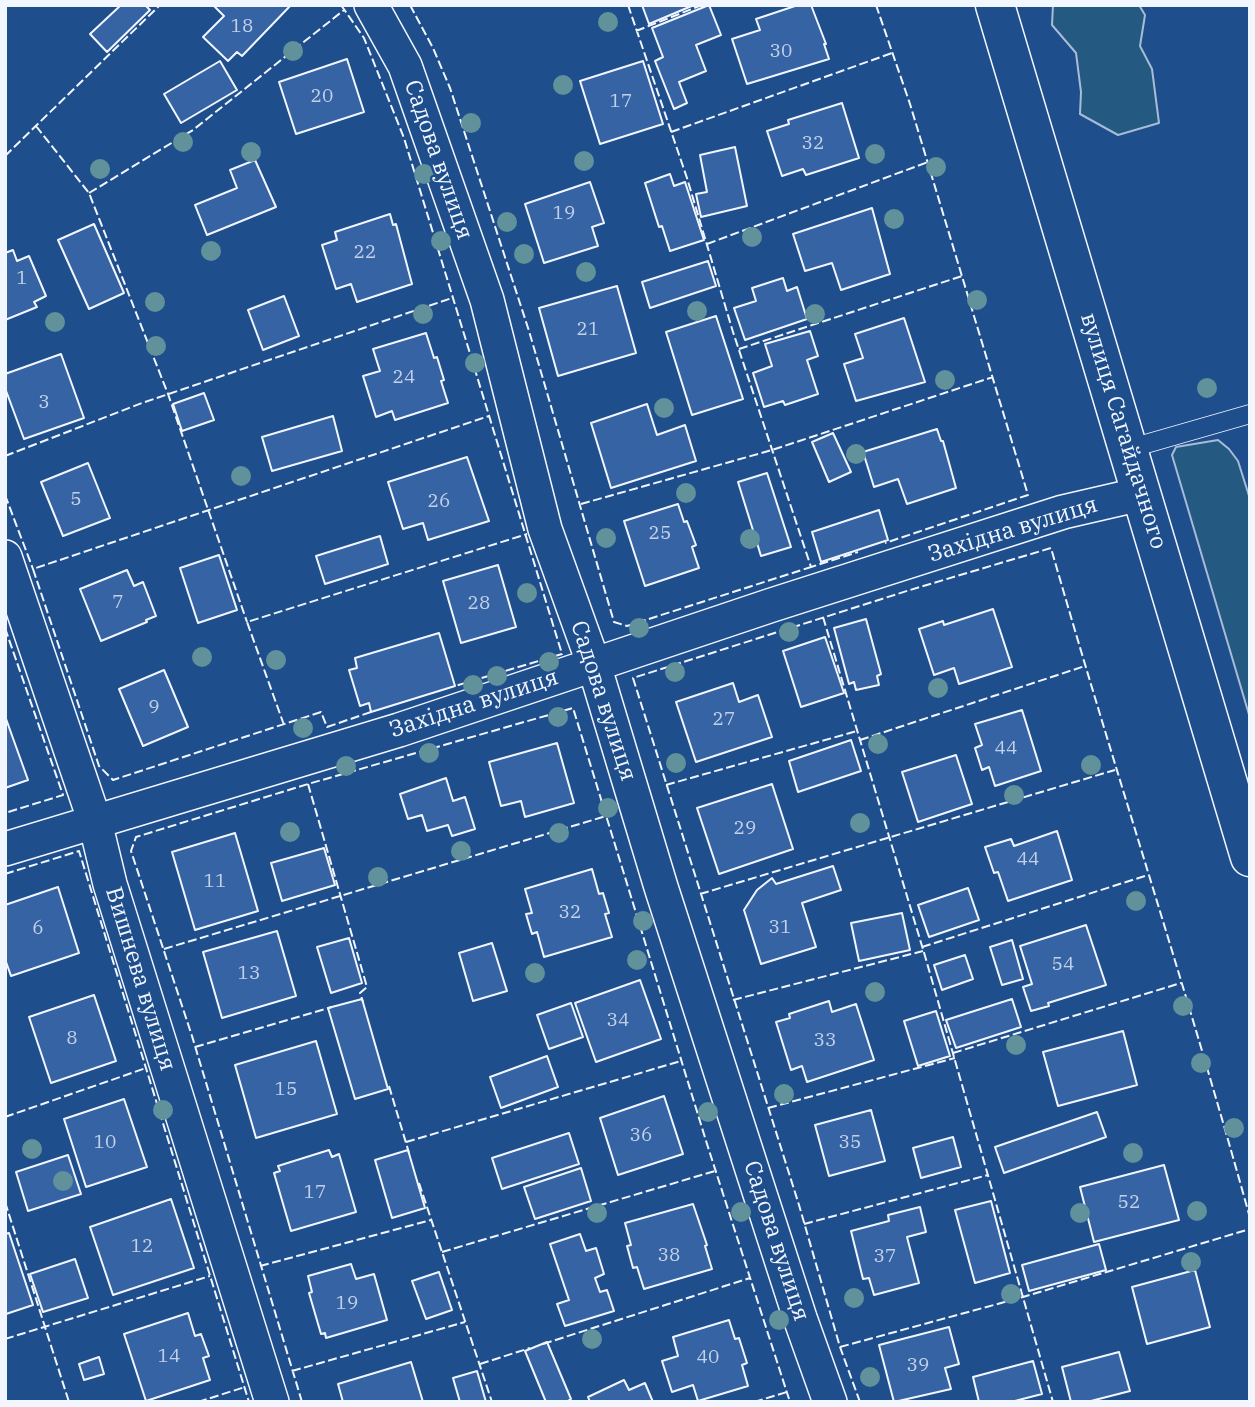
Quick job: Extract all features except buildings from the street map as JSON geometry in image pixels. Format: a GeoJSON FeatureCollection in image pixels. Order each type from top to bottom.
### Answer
{"type":"FeatureCollection","features":[{"type":"Feature","properties":{"kind":"main road","name":"вулиця Сагайдачного"},"geometry":{"type":"LineString","coordinates":[[995,5],[1250,857]]}},
{"type":"Feature","properties":{"kind":"street","name":"Садова вулиця"},"geometry":{"type":"LineString","coordinates":[[371,5],[405,66],[487,300],[545,529],[594,665],[661,887],[800,1318],[830,1402]]}},
{"type":"Feature","properties":{"kind":"street","name":"Західна вулиця"},"geometry":{"type":"LineString","coordinates":[[5,849],[399,730],[1063,512],[1141,494]]}},
{"type":"Feature","properties":{"kind":"street","name":"Вишнева вулиця"},"geometry":{"type":"LineString","coordinates":[[5,557],[95,822],[110,884],[272,1402]]}},
{"type":"Feature","properties":{"kind":"lane"},"geometry":{"type":"LineString","coordinates":[[1128,449],[1250,414]]}},
{"type":"Feature","properties":{"kind":"shaded area"},"geometry":{"type":"Polygon","coordinates":[[[1053,5],[1139,5],[1145,15],[1140,46],[1152,69],[1159,123],[1118,135],[1080,114],[1081,92],[1076,53],[1052,25],[1053,5]]]}},
{"type":"Feature","properties":{"kind":"shaded area"},"geometry":{"type":"Polygon","coordinates":[[[1218,440],[1238,461],[1250,499],[1250,718],[1172,455],[1176,447],[1218,440]]]}},
{"type":"Feature","properties":{"kind":"fence"},"geometry":{"type":"LineString","coordinates":[[5,156],[160,5]]}},
{"type":"Feature","properties":{"kind":"fence"},"geometry":{"type":"LineString","coordinates":[[341,5],[364,38],[404,138],[562,654],[455,686]]}},
{"type":"Feature","properties":{"kind":"fence"},"geometry":{"type":"LineString","coordinates":[[410,5],[450,88],[529,331],[614,622],[627,626],[811,567]]}},
{"type":"Feature","properties":{"kind":"fence"},"geometry":{"type":"LineString","coordinates":[[628,5],[687,178],[733,332],[811,567],[858,552]]}},
{"type":"Feature","properties":{"kind":"fence"},"geometry":{"type":"LineString","coordinates":[[636,31],[702,5]]}},
{"type":"Feature","properties":{"kind":"fence"},"geometry":{"type":"LineString","coordinates":[[876,5],[910,104],[1028,495],[885,543]]}},
{"type":"Feature","properties":{"kind":"fence"},"geometry":{"type":"LineString","coordinates":[[89,193],[193,130],[344,10]]}},
{"type":"Feature","properties":{"kind":"fence"},"geometry":{"type":"LineString","coordinates":[[671,132],[892,53]]}},
{"type":"Feature","properties":{"kind":"fence"},"geometry":{"type":"LineString","coordinates":[[36,126],[89,193],[168,394],[247,622]]}},
{"type":"Feature","properties":{"kind":"fence"},"geometry":{"type":"LineString","coordinates":[[707,244],[928,162]]}},
{"type":"Feature","properties":{"kind":"fence"},"geometry":{"type":"LineString","coordinates":[[739,349],[962,276]]}},
{"type":"Feature","properties":{"kind":"fence"},"geometry":{"type":"LineString","coordinates":[[5,456],[142,403],[452,298]]}},
{"type":"Feature","properties":{"kind":"fence"},"geometry":{"type":"LineString","coordinates":[[581,504],[772,450],[993,377]]}},
{"type":"Feature","properties":{"kind":"fence"},"geometry":{"type":"LineString","coordinates":[[371,712],[327,727],[321,712],[113,780],[99,766],[33,569],[489,416]]}},
{"type":"Feature","properties":{"kind":"fence"},"geometry":{"type":"LineString","coordinates":[[5,495],[33,569]]}},
{"type":"Feature","properties":{"kind":"fence"},"geometry":{"type":"LineString","coordinates":[[284,725],[247,622],[527,534]]}},
{"type":"Feature","properties":{"kind":"fence"},"geometry":{"type":"LineString","coordinates":[[860,1402],[840,1347],[799,1205],[633,678],[1051,548],[1250,1218]]}},
{"type":"Feature","properties":{"kind":"fence"},"geometry":{"type":"LineString","coordinates":[[823,617],[925,956],[1053,1402]]}},
{"type":"Feature","properties":{"kind":"fence"},"geometry":{"type":"LineString","coordinates":[[5,628],[63,795],[5,813]]}},
{"type":"Feature","properties":{"kind":"fence"},"geometry":{"type":"LineString","coordinates":[[860,740],[1085,666]]}},
{"type":"Feature","properties":{"kind":"fence"},"geometry":{"type":"LineString","coordinates":[[302,1402],[192,1036],[131,851],[136,837],[308,784],[573,708],[707,1144],[790,1402]]}},
{"type":"Feature","properties":{"kind":"fence"},"geometry":{"type":"LineString","coordinates":[[666,785],[857,731]]}},
{"type":"Feature","properties":{"kind":"fence"},"geometry":{"type":"LineString","coordinates":[[700,894],[1115,770]]}},
{"type":"Feature","properties":{"kind":"fence"},"geometry":{"type":"LineString","coordinates":[[308,784],[367,987],[360,993],[363,1002]]}},
{"type":"Feature","properties":{"kind":"fence"},"geometry":{"type":"LineString","coordinates":[[164,949],[606,816]]}},
{"type":"Feature","properties":{"kind":"fence"},"geometry":{"type":"LineString","coordinates":[[5,874],[79,851],[249,1402]]}},
{"type":"Feature","properties":{"kind":"fence"},"geometry":{"type":"LineString","coordinates":[[922,947],[1148,875]]}},
{"type":"Feature","properties":{"kind":"fence"},"geometry":{"type":"LineString","coordinates":[[733,1000],[923,951]]}},
{"type":"Feature","properties":{"kind":"fence"},"geometry":{"type":"LineString","coordinates":[[953,1053],[1181,983]]}},
{"type":"Feature","properties":{"kind":"fence"},"geometry":{"type":"LineString","coordinates":[[195,1047],[332,1007]]}},
{"type":"Feature","properties":{"kind":"fence"},"geometry":{"type":"LineString","coordinates":[[768,1108],[955,1058]]}},
{"type":"Feature","properties":{"kind":"fence"},"geometry":{"type":"LineString","coordinates":[[406,1142],[681,1061]]}},
{"type":"Feature","properties":{"kind":"fence"},"geometry":{"type":"LineString","coordinates":[[5,1117],[146,1068]]}},
{"type":"Feature","properties":{"kind":"fence"},"geometry":{"type":"LineString","coordinates":[[389,1086],[409,1153]]}},
{"type":"Feature","properties":{"kind":"fence"},"geometry":{"type":"LineString","coordinates":[[442,1252],[715,1171]]}},
{"type":"Feature","properties":{"kind":"fence"},"geometry":{"type":"LineString","coordinates":[[804,1224],[988,1175]]}},
{"type":"Feature","properties":{"kind":"fence"},"geometry":{"type":"LineString","coordinates":[[419,1183],[492,1402]]}},
{"type":"Feature","properties":{"kind":"fence"},"geometry":{"type":"LineString","coordinates":[[5,1202],[69,1402]]}},
{"type":"Feature","properties":{"kind":"fence"},"geometry":{"type":"LineString","coordinates":[[260,1266],[431,1220]]}},
{"type":"Feature","properties":{"kind":"fence"},"geometry":{"type":"LineString","coordinates":[[840,1347],[1023,1297],[1250,1229]]}},
{"type":"Feature","properties":{"kind":"fence"},"geometry":{"type":"LineString","coordinates":[[5,1339],[210,1276]]}},
{"type":"Feature","properties":{"kind":"fence"},"geometry":{"type":"LineString","coordinates":[[543,1344],[750,1278]]}},
{"type":"Feature","properties":{"kind":"fence"},"geometry":{"type":"LineString","coordinates":[[292,1371],[465,1322]]}},
{"type":"Feature","properties":{"kind":"fence"},"geometry":{"type":"LineString","coordinates":[[480,1364],[530,1348]]}},
{"type":"Feature","properties":{"kind":"fence"},"geometry":{"type":"LineString","coordinates":[[198,1402],[245,1387]]}},
{"type":"Feature","properties":{"kind":"fence"},"geometry":{"type":"LineString","coordinates":[[754,1402],[787,1392]]}}]}
